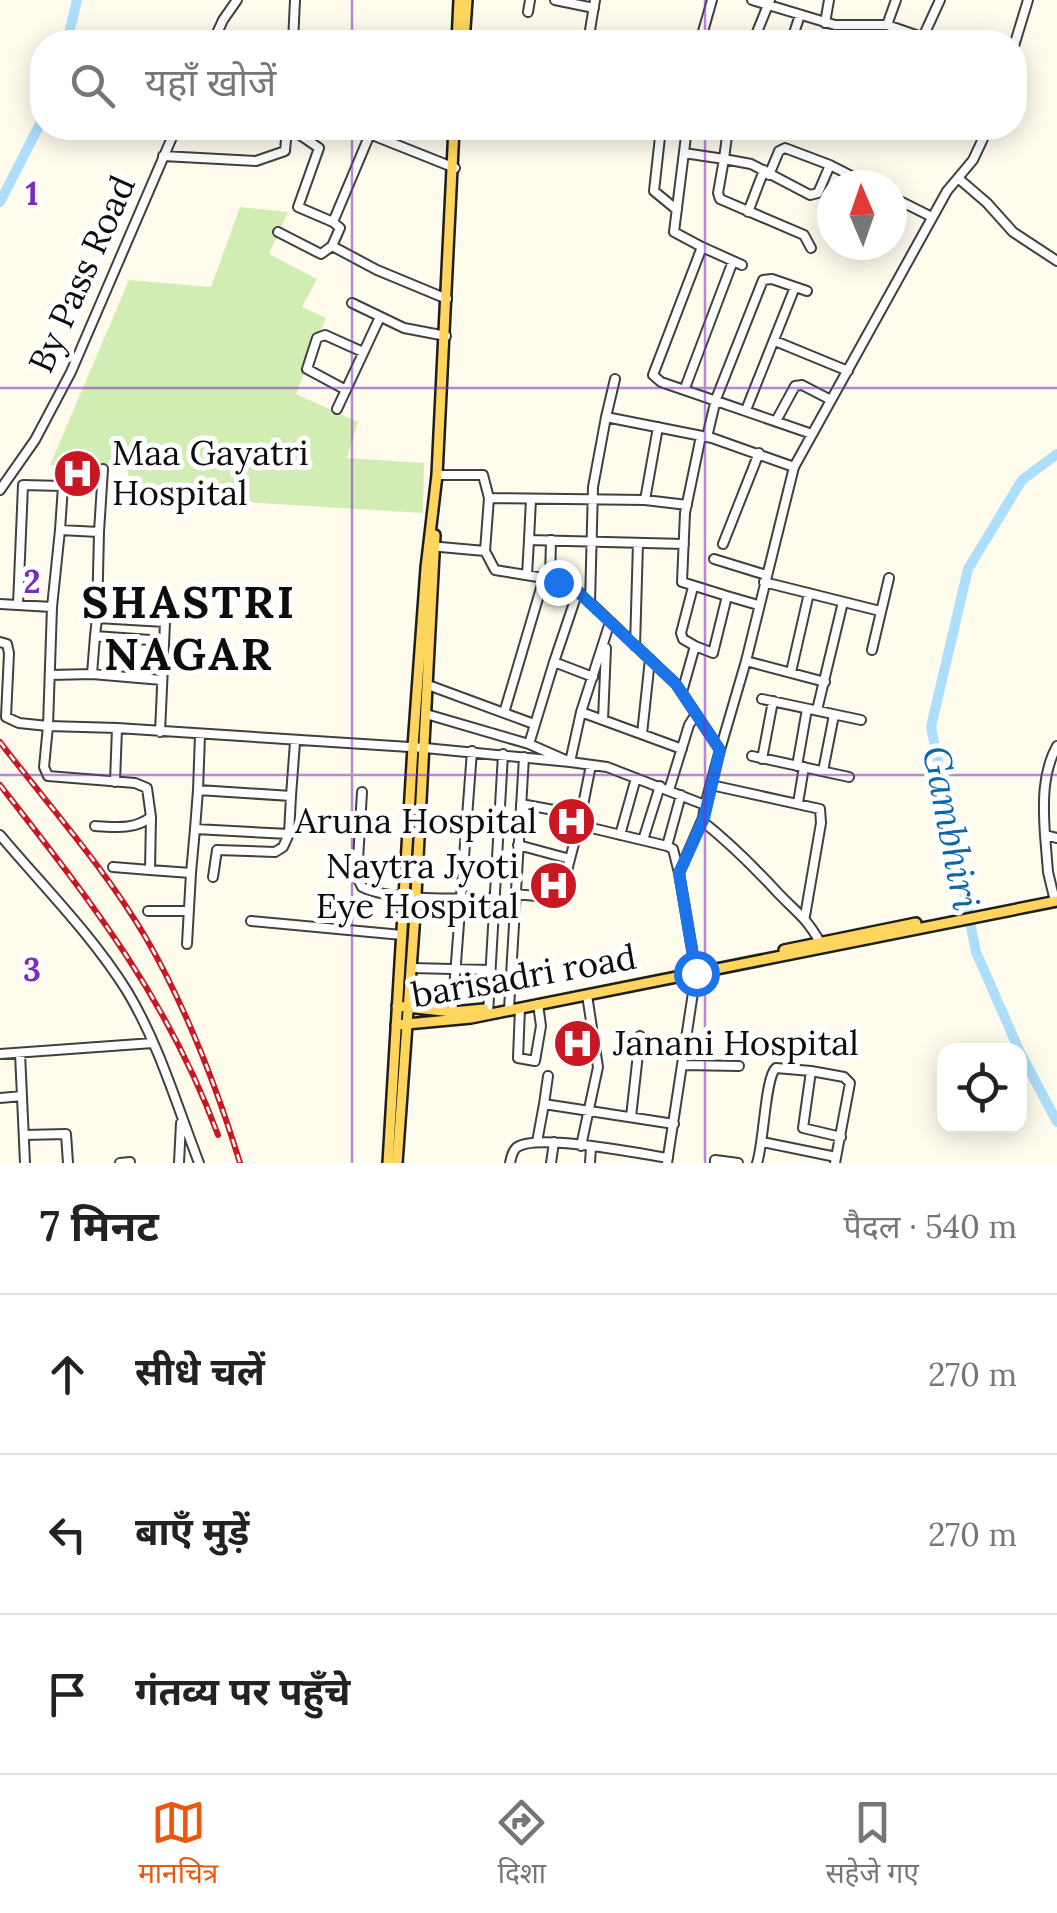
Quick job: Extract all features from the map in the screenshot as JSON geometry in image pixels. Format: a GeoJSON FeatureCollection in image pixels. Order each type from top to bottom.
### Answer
{"type":"FeatureCollection","features":[{"type":"Feature","properties":{"kind":"main road"},"geometry":{"type":"LineString","coordinates":[[458,0],[459,30]]}},
{"type":"Feature","properties":{"kind":"main road"},"geometry":{"type":"LineString","coordinates":[[462,30],[467,0]]}},
{"type":"Feature","properties":{"kind":"main road"},"geometry":{"type":"LineString","coordinates":[[397,1163],[396,1025],[402,934],[420,824],[419,748],[428,685],[454,140]]}},
{"type":"Feature","properties":{"kind":"main road"},"geometry":{"type":"LineString","coordinates":[[388,1163],[412,968],[411,896],[432,546]]}},
{"type":"Feature","properties":{"kind":"main road"},"geometry":{"type":"LineString","coordinates":[[829,942],[1056,898]]}},
{"type":"Feature","properties":{"kind":"main road","name":"barisadri road"},"geometry":{"type":"LineString","coordinates":[[396,1025],[538,1004],[829,942]]}},
{"type":"Feature","properties":{"kind":"main road","name":"barisadri road"},"geometry":{"type":"LineString","coordinates":[[696,971],[829,942]]}},
{"type":"Feature","properties":{"kind":"main road","name":"barisadri road"},"geometry":{"type":"LineString","coordinates":[[513,1008],[591,993]]}},
{"type":"Feature","properties":{"kind":"main road"},"geometry":{"type":"LineString","coordinates":[[398,1006],[452,1016]]}},
{"type":"Feature","properties":{"kind":"main road","name":"barisadri road"},"geometry":{"type":"LineString","coordinates":[[452,1016],[488,1012]]}},
{"type":"Feature","properties":{"kind":"street"},"geometry":{"type":"LineString","coordinates":[[220,30],[237,0]]}},
{"type":"Feature","properties":{"kind":"street"},"geometry":{"type":"LineString","coordinates":[[294,30],[295,0]]}},
{"type":"Feature","properties":{"kind":"street"},"geometry":{"type":"LineString","coordinates":[[528,12],[530,0]]}},
{"type":"Feature","properties":{"kind":"street"},"geometry":{"type":"LineString","coordinates":[[555,0],[595,4],[590,30]]}},
{"type":"Feature","properties":{"kind":"street"},"geometry":{"type":"LineString","coordinates":[[703,30],[712,0]]}},
{"type":"Feature","properties":{"kind":"street"},"geometry":{"type":"LineString","coordinates":[[752,0],[769,2],[825,23],[887,25],[903,30]]}},
{"type":"Feature","properties":{"kind":"street"},"geometry":{"type":"LineString","coordinates":[[786,11],[790,0]]}},
{"type":"Feature","properties":{"kind":"street"},"geometry":{"type":"LineString","coordinates":[[825,23],[829,0]]}},
{"type":"Feature","properties":{"kind":"street"},"geometry":{"type":"LineString","coordinates":[[887,25],[896,0]]}},
{"type":"Feature","properties":{"kind":"street"},"geometry":{"type":"LineString","coordinates":[[927,30],[940,0]]}},
{"type":"Feature","properties":{"kind":"street"},"geometry":{"type":"LineString","coordinates":[[1019,30],[1028,0]]}},
{"type":"Feature","properties":{"kind":"street"},"geometry":{"type":"LineString","coordinates":[[758,30],[769,2]]}},
{"type":"Feature","properties":{"kind":"street"},"geometry":{"type":"LineString","coordinates":[[795,30],[800,15]]}},
{"type":"Feature","properties":{"kind":"street","name":"By Pass Road"},"geometry":{"type":"LineString","coordinates":[[0,490],[71,372],[171,140]]}},
{"type":"Feature","properties":{"kind":"street"},"geometry":{"type":"LineString","coordinates":[[164,156],[256,161],[285,150],[287,140]]}},
{"type":"Feature","properties":{"kind":"street"},"geometry":{"type":"LineString","coordinates":[[278,232],[321,254],[332,246],[340,228],[298,206],[319,148],[307,140]]}},
{"type":"Feature","properties":{"kind":"street"},"geometry":{"type":"LineString","coordinates":[[333,222],[364,140]]}},
{"type":"Feature","properties":{"kind":"street"},"geometry":{"type":"LineString","coordinates":[[388,140],[455,168]]}},
{"type":"Feature","properties":{"kind":"street"},"geometry":{"type":"LineString","coordinates":[[659,140],[654,190],[676,210]]}},
{"type":"Feature","properties":{"kind":"street"},"geometry":{"type":"LineString","coordinates":[[685,388],[738,263],[675,235],[686,140]]}},
{"type":"Feature","properties":{"kind":"street"},"geometry":{"type":"LineString","coordinates":[[726,140],[719,196],[728,204],[804,234],[811,248]]}},
{"type":"Feature","properties":{"kind":"street"},"geometry":{"type":"LineString","coordinates":[[679,873],[702,821],[794,468],[932,217],[973,160],[982,140]]}},
{"type":"Feature","properties":{"kind":"street"},"geometry":{"type":"LineString","coordinates":[[748,212],[778,151],[785,148],[838,170]]}},
{"type":"Feature","properties":{"kind":"street"},"geometry":{"type":"LineString","coordinates":[[684,153],[751,164],[816,195],[830,166]]}},
{"type":"Feature","properties":{"kind":"street"},"geometry":{"type":"LineString","coordinates":[[958,178],[1013,232],[1057,261]]}},
{"type":"Feature","properties":{"kind":"street"},"geometry":{"type":"LineString","coordinates":[[907,204],[932,217]]}},
{"type":"Feature","properties":{"kind":"street"},"geometry":{"type":"LineString","coordinates":[[332,246],[377,270],[448,299]]}},
{"type":"Feature","properties":{"kind":"street"},"geometry":{"type":"LineString","coordinates":[[702,248],[652,371],[661,382],[812,434]]}},
{"type":"Feature","properties":{"kind":"street"},"geometry":{"type":"LineString","coordinates":[[758,605],[682,582],[687,504],[716,399],[763,280],[772,278],[807,291]]}},
{"type":"Feature","properties":{"kind":"street"},"geometry":{"type":"LineString","coordinates":[[746,410],[795,287]]}},
{"type":"Feature","properties":{"kind":"street"},"geometry":{"type":"LineString","coordinates":[[352,303],[404,328],[446,336]]}},
{"type":"Feature","properties":{"kind":"street"},"geometry":{"type":"LineString","coordinates":[[337,409],[380,316]]}},
{"type":"Feature","properties":{"kind":"street"},"geometry":{"type":"LineString","coordinates":[[346,390],[308,368],[317,338],[329,336],[364,352]]}},
{"type":"Feature","properties":{"kind":"street"},"geometry":{"type":"LineString","coordinates":[[774,341],[848,371]]}},
{"type":"Feature","properties":{"kind":"street"},"geometry":{"type":"LineString","coordinates":[[590,603],[593,500],[615,380]]}},
{"type":"Feature","properties":{"kind":"street"},"geometry":{"type":"LineString","coordinates":[[776,421],[795,386],[802,385],[831,400]]}},
{"type":"Feature","properties":{"kind":"street"},"geometry":{"type":"LineString","coordinates":[[606,417],[704,436],[794,468]]}},
{"type":"Feature","properties":{"kind":"street"},"geometry":{"type":"LineString","coordinates":[[646,500],[658,427]]}},
{"type":"Feature","properties":{"kind":"street"},"geometry":{"type":"LineString","coordinates":[[724,544],[759,454]]}},
{"type":"Feature","properties":{"kind":"street"},"geometry":{"type":"LineString","coordinates":[[92,674],[104,469]]}},
{"type":"Feature","properties":{"kind":"street"},"geometry":{"type":"LineString","coordinates":[[437,475],[483,475],[489,498],[485,551],[495,570],[547,578],[578,592],[682,692],[720,750]]}},
{"type":"Feature","properties":{"kind":"street"},"geometry":{"type":"LineString","coordinates":[[11,476],[24,485],[64,486],[52,607],[44,767],[48,776],[147,788],[150,870]]}},
{"type":"Feature","properties":{"kind":"street"},"geometry":{"type":"LineString","coordinates":[[18,605],[24,485]]}},
{"type":"Feature","properties":{"kind":"street"},"geometry":{"type":"LineString","coordinates":[[489,498],[687,504]]}},
{"type":"Feature","properties":{"kind":"street"},"geometry":{"type":"LineString","coordinates":[[527,575],[530,499]]}},
{"type":"Feature","properties":{"kind":"street"},"geometry":{"type":"LineString","coordinates":[[60,530],[99,532]]}},
{"type":"Feature","properties":{"kind":"street"},"geometry":{"type":"LineString","coordinates":[[529,540],[684,544]]}},
{"type":"Feature","properties":{"kind":"street"},"geometry":{"type":"LineString","coordinates":[[504,713],[547,578],[551,540]]}},
{"type":"Feature","properties":{"kind":"street"},"geometry":{"type":"LineString","coordinates":[[635,646],[638,543]]}},
{"type":"Feature","properties":{"kind":"street"},"geometry":{"type":"LineString","coordinates":[[432,546],[485,551]]}},
{"type":"Feature","properties":{"kind":"street"},"geometry":{"type":"LineString","coordinates":[[714,559],[809,593],[880,611]]}},
{"type":"Feature","properties":{"kind":"street"},"geometry":{"type":"LineString","coordinates":[[872,650],[889,578]]}},
{"type":"Feature","properties":{"kind":"street"},"geometry":{"type":"LineString","coordinates":[[693,587],[681,636],[713,653],[727,596]]}},
{"type":"Feature","properties":{"kind":"street"},"geometry":{"type":"LineString","coordinates":[[529,744],[578,592]]}},
{"type":"Feature","properties":{"kind":"street"},"geometry":{"type":"LineString","coordinates":[[791,672],[809,593]]}},
{"type":"Feature","properties":{"kind":"street"},"geometry":{"type":"LineString","coordinates":[[798,802],[800,766],[812,710],[826,682],[843,602]]}},
{"type":"Feature","properties":{"kind":"street"},"geometry":{"type":"LineString","coordinates":[[0,604],[52,607]]}},
{"type":"Feature","properties":{"kind":"street"},"geometry":{"type":"LineString","coordinates":[[97,618],[165,622],[160,732]]}},
{"type":"Feature","properties":{"kind":"street"},"geometry":{"type":"LineString","coordinates":[[570,762],[581,712],[610,622]]}},
{"type":"Feature","properties":{"kind":"street"},"geometry":{"type":"LineString","coordinates":[[94,636],[164,642]]}},
{"type":"Feature","properties":{"kind":"street"},"geometry":{"type":"LineString","coordinates":[[603,720],[606,638]]}},
{"type":"Feature","properties":{"kind":"street"},"geometry":{"type":"LineString","coordinates":[[0,642],[7,644],[10,653],[6,716],[19,723],[524,756],[590,765],[705,805]]}},
{"type":"Feature","properties":{"kind":"street"},"geometry":{"type":"LineString","coordinates":[[682,692],[695,646]]}},
{"type":"Feature","properties":{"kind":"street"},"geometry":{"type":"LineString","coordinates":[[642,734],[650,660]]}},
{"type":"Feature","properties":{"kind":"street"},"geometry":{"type":"LineString","coordinates":[[746,661],[826,682]]}},
{"type":"Feature","properties":{"kind":"street"},"geometry":{"type":"LineString","coordinates":[[554,662],[594,678]]}},
{"type":"Feature","properties":{"kind":"street"},"geometry":{"type":"LineString","coordinates":[[50,675],[162,680]]}},
{"type":"Feature","properties":{"kind":"street"},"geometry":{"type":"LineString","coordinates":[[428,685],[534,724]]}},
{"type":"Feature","properties":{"kind":"street"},"geometry":{"type":"LineString","coordinates":[[762,699],[861,720]]}},
{"type":"Feature","properties":{"kind":"street"},"geometry":{"type":"LineString","coordinates":[[773,701],[757,758],[849,777]]}},
{"type":"Feature","properties":{"kind":"street"},"geometry":{"type":"LineString","coordinates":[[581,712],[682,748]]}},
{"type":"Feature","properties":{"kind":"street"},"geometry":{"type":"LineString","coordinates":[[426,714],[529,744],[570,762]]}},
{"type":"Feature","properties":{"kind":"street"},"geometry":{"type":"LineString","coordinates":[[643,840],[696,714]]}},
{"type":"Feature","properties":{"kind":"street"},"geometry":{"type":"LineString","coordinates":[[823,772],[834,715]]}},
{"type":"Feature","properties":{"kind":"street"},"geometry":{"type":"LineString","coordinates":[[116,782],[117,728]]}},
{"type":"Feature","properties":{"kind":"street"},"geometry":{"type":"LineString","coordinates":[[187,944],[200,735]]}},
{"type":"Feature","properties":{"kind":"street"},"geometry":{"type":"LineString","coordinates":[[213,877],[217,850],[275,852],[283,848],[290,834],[294,742]]}},
{"type":"Feature","properties":{"kind":"street"},"geometry":{"type":"LineString","coordinates":[[1056,898],[1048,872],[1044,794],[1057,746]]}},
{"type":"Feature","properties":{"kind":"street"},"geometry":{"type":"LineString","coordinates":[[452,1016],[472,752]]}},
{"type":"Feature","properties":{"kind":"street"},"geometry":{"type":"LineString","coordinates":[[488,1012],[504,754]]}},
{"type":"Feature","properties":{"kind":"street"},"geometry":{"type":"LineString","coordinates":[[524,756],[514,894],[513,1008],[518,1058],[537,1061],[541,1026],[538,1004]]}},
{"type":"Feature","properties":{"kind":"street"},"geometry":{"type":"LineString","coordinates":[[514,894],[560,898],[590,765]]}},
{"type":"Feature","properties":{"kind":"street"},"geometry":{"type":"LineString","coordinates":[[620,834],[636,778]]}},
{"type":"Feature","properties":{"kind":"street"},"geometry":{"type":"LineString","coordinates":[[711,785],[816,806],[822,818],[805,916]]}},
{"type":"Feature","properties":{"kind":"street"},"geometry":{"type":"LineString","coordinates":[[198,790],[290,796]]}},
{"type":"Feature","properties":{"kind":"street"},"geometry":{"type":"LineString","coordinates":[[362,792],[358,883],[365,890],[460,900],[495,898]]}},
{"type":"Feature","properties":{"kind":"street"},"geometry":{"type":"LineString","coordinates":[[1044,794],[1057,798]]}},
{"type":"Feature","properties":{"kind":"street"},"geometry":{"type":"LineString","coordinates":[[667,846],[681,795]]}},
{"type":"Feature","properties":{"kind":"street"},"geometry":{"type":"LineString","coordinates":[[510,1163],[516,1148],[537,1142],[586,1146],[668,1161],[696,971],[673,849],[521,804]]}},
{"type":"Feature","properties":{"kind":"street"},"geometry":{"type":"LineString","coordinates":[[95,826],[124,828],[141,825],[151,817]]}},
{"type":"Feature","properties":{"kind":"street"},"geometry":{"type":"LineString","coordinates":[[702,821],[744,856],[829,942]]}},
{"type":"Feature","properties":{"kind":"street"},"geometry":{"type":"LineString","coordinates":[[420,824],[499,832],[570,859]]}},
{"type":"Feature","properties":{"kind":"street"},"geometry":{"type":"LineString","coordinates":[[195,829],[290,834]]}},
{"type":"Feature","properties":{"kind":"street"},"geometry":{"type":"LineString","coordinates":[[0,835],[101,954],[128,993],[199,1163]]}},
{"type":"Feature","properties":{"kind":"street"},"geometry":{"type":"LineString","coordinates":[[1044,835],[1057,838]]}},
{"type":"Feature","properties":{"kind":"street"},"geometry":{"type":"LineString","coordinates":[[113,867],[192,873]]}},
{"type":"Feature","properties":{"kind":"street"},"geometry":{"type":"LineString","coordinates":[[148,911],[189,912]]}},
{"type":"Feature","properties":{"kind":"street"},"geometry":{"type":"LineString","coordinates":[[251,921],[402,934]]}},
{"type":"Feature","properties":{"kind":"street"},"geometry":{"type":"LineString","coordinates":[[412,968],[490,970]]}},
{"type":"Feature","properties":{"kind":"street"},"geometry":{"type":"LineString","coordinates":[[590,1163],[586,1146],[598,1067],[591,993]]}},
{"type":"Feature","properties":{"kind":"street"},"geometry":{"type":"LineString","coordinates":[[631,1117],[640,1036]]}},
{"type":"Feature","properties":{"kind":"street"},"geometry":{"type":"LineString","coordinates":[[0,1054],[152,1043]]}},
{"type":"Feature","properties":{"kind":"street"},"geometry":{"type":"LineString","coordinates":[[20,1053],[25,1163]]}},
{"type":"Feature","properties":{"kind":"street"},"geometry":{"type":"LineString","coordinates":[[682,1065],[739,1066]]}},
{"type":"Feature","properties":{"kind":"street"},"geometry":{"type":"LineString","coordinates":[[756,1163],[770,1072],[776,1068],[811,1072],[844,1077],[850,1083],[835,1160],[762,1142]]}},
{"type":"Feature","properties":{"kind":"street"},"geometry":{"type":"LineString","coordinates":[[811,1072],[803,1128],[840,1137]]}},
{"type":"Feature","properties":{"kind":"street"},"geometry":{"type":"LineString","coordinates":[[537,1142],[548,1076]]}},
{"type":"Feature","properties":{"kind":"street"},"geometry":{"type":"LineString","coordinates":[[0,1098],[22,1096]]}},
{"type":"Feature","properties":{"kind":"street"},"geometry":{"type":"LineString","coordinates":[[544,1104],[674,1124]]}},
{"type":"Feature","properties":{"kind":"street"},"geometry":{"type":"LineString","coordinates":[[179,1163],[182,1118]]}},
{"type":"Feature","properties":{"kind":"street"},"geometry":{"type":"LineString","coordinates":[[24,1135],[66,1134],[68,1163]]}},
{"type":"Feature","properties":{"kind":"street"},"geometry":{"type":"LineString","coordinates":[[551,1163],[554,1142]]}},
{"type":"Feature","properties":{"kind":"street"},"geometry":{"type":"LineString","coordinates":[[120,1163],[130,1162]]}},
{"type":"Feature","properties":{"kind":"street"},"geometry":{"type":"LineString","coordinates":[[714,1163],[738,1163]]}},
{"type":"Feature","properties":{"kind":"green space"},"geometry":{"type":"Polygon","coordinates":[[[240,207],[288,212],[269,254],[317,279],[302,307],[326,318],[296,394],[358,422],[347,458],[424,463],[423,513],[129,495],[128,469],[50,465],[129,280],[211,287],[240,207]]]}},
{"type":"Feature","properties":{"kind":"waterway"},"geometry":{"type":"LineString","coordinates":[[70,30],[77,0]]}},
{"type":"Feature","properties":{"kind":"waterway"},"geometry":{"type":"LineString","coordinates":[[0,202],[32,140]]}},
{"type":"Feature","properties":{"kind":"waterway","name":"Gambhiri"},"geometry":{"type":"LineString","coordinates":[[1016,1043],[976,952],[931,727],[968,569],[1022,480],[1057,454]]}},
{"type":"Feature","properties":{"kind":"waterway","name":"Gambhiri"},"geometry":{"type":"LineString","coordinates":[[1027,1065],[1057,1122]]}},
{"type":"Feature","properties":{"kind":"railway"},"geometry":{"type":"LineString","coordinates":[[0,742],[95,862],[146,938],[199,1048],[240,1163]]}},
{"type":"Feature","properties":{"kind":"railway"},"geometry":{"type":"LineString","coordinates":[[0,785],[95,909],[150,994],[198,1085],[218,1135]]}},
{"type":"Feature","properties":{"kind":"place","name":"Maa Gayatri Hospital"},"geometry":{"type":"Point","coordinates":[77,473]}},
{"type":"Feature","properties":{"kind":"place","name":"Aruna Hospital"},"geometry":{"type":"Point","coordinates":[572,821]}},
{"type":"Feature","properties":{"kind":"place","name":"Naytra Jyoti Eye Hospital"},"geometry":{"type":"Point","coordinates":[554,886]}},
{"type":"Feature","properties":{"kind":"place","name":"Janani Hospital"},"geometry":{"type":"Point","coordinates":[578,1043]}},
{"type":"Feature","properties":{"kind":"district","name":"SHASTRI NAGAR"},"geometry":{"type":"Point","coordinates":[189,628]}},
{"type":"Feature","properties":{"kind":"route"},"geometry":{"type":"LineString","coordinates":[[558,582],[578,592],[676,684],[720,750],[704,818],[679,873],[696,973]]}}]}
